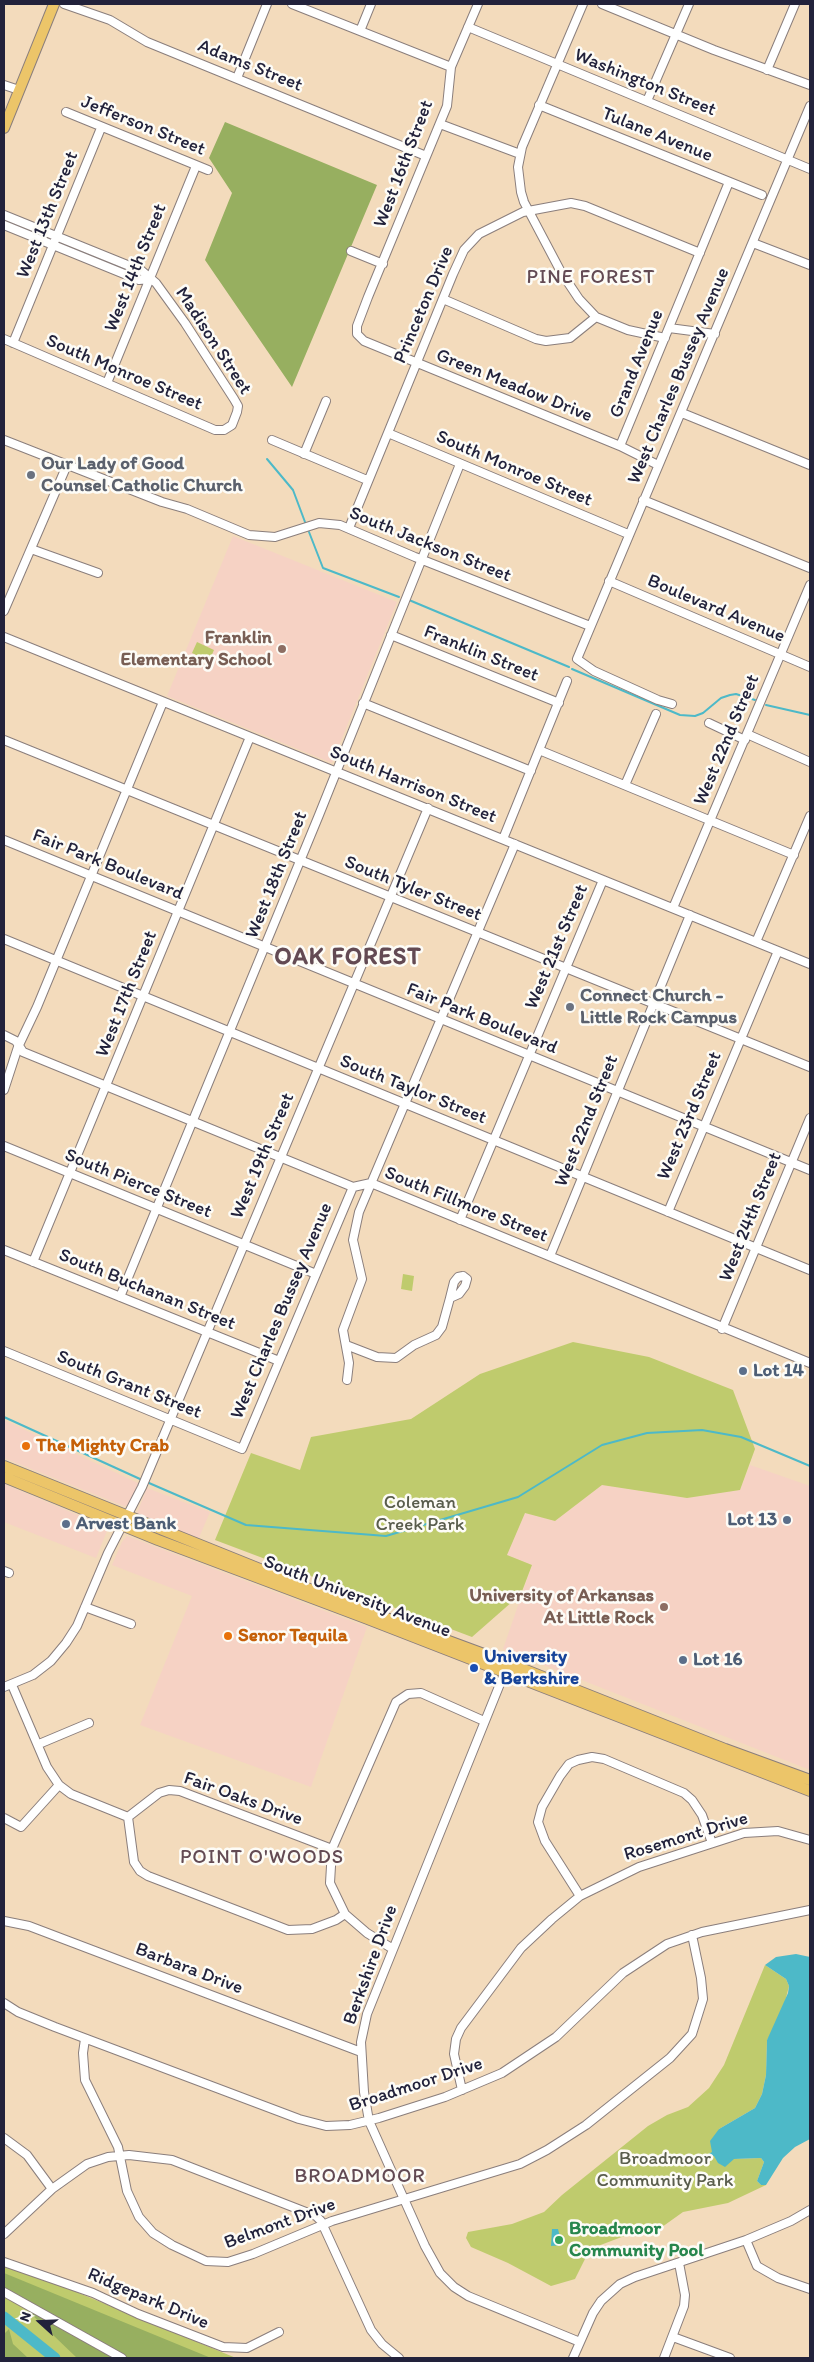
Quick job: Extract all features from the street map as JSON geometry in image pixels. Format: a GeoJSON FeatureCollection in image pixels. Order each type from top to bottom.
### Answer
{"type":"FeatureCollection","features":[{"type":"Feature","properties":{"kind":"main road"},"geometry":{"type":"LineString","coordinates":[[4,128],[54,4]]}},
{"type":"Feature","properties":{"kind":"main road","name":"South University Avenue"},"geometry":{"type":"LineString","coordinates":[[4,1466],[126,1521]]}},
{"type":"Feature","properties":{"kind":"main road","name":"South University Avenue"},"geometry":{"type":"LineString","coordinates":[[4,1477],[332,1598],[810,1791]]}},
{"type":"Feature","properties":{"kind":"main road","name":"South University Avenue"},"geometry":{"type":"LineString","coordinates":[[506,1668],[810,1780]]}},
{"type":"Feature","properties":{"kind":"street","name":"Adams Street"},"geometry":{"type":"LineString","coordinates":[[64,4],[110,20],[147,42],[426,156]]}},
{"type":"Feature","properties":{"kind":"street"},"geometry":{"type":"LineString","coordinates":[[237,78],[267,4]]}},
{"type":"Feature","properties":{"kind":"street"},"geometry":{"type":"LineString","coordinates":[[292,4],[451,67]]}},
{"type":"Feature","properties":{"kind":"street"},"geometry":{"type":"LineString","coordinates":[[360,32],[371,4]]}},
{"type":"Feature","properties":{"kind":"street","name":"West 16th Street"},"geometry":{"type":"LineString","coordinates":[[358,336],[357,326],[440,124],[446,106],[451,67],[478,4]]}},
{"type":"Feature","properties":{"kind":"street"},"geometry":{"type":"LineString","coordinates":[[584,4],[539,105],[520,154],[519,183],[528,211],[569,285],[596,317],[628,330],[665,338]]}},
{"type":"Feature","properties":{"kind":"street"},"geometry":{"type":"LineString","coordinates":[[602,4],[810,86]]}},
{"type":"Feature","properties":{"kind":"street"},"geometry":{"type":"LineString","coordinates":[[647,101],[689,4]]}},
{"type":"Feature","properties":{"kind":"street"},"geometry":{"type":"LineString","coordinates":[[768,70],[795,4]]}},
{"type":"Feature","properties":{"kind":"street","name":"Washington Street"},"geometry":{"type":"LineString","coordinates":[[468,27],[810,169]]}},
{"type":"Feature","properties":{"kind":"street"},"geometry":{"type":"LineString","coordinates":[[4,85],[19,90]]}},
{"type":"Feature","properties":{"kind":"street","name":"Tulane Avenue"},"geometry":{"type":"LineString","coordinates":[[539,105],[762,195]]}},
{"type":"Feature","properties":{"kind":"street","name":"West Charles Bussey Avenue"},"geometry":{"type":"LineString","coordinates":[[672,704],[658,700],[594,671],[577,659],[628,534],[682,413],[810,106]]}},
{"type":"Feature","properties":{"kind":"street","name":"Jefferson Street"},"geometry":{"type":"LineString","coordinates":[[66,112],[101,128],[208,170]]}},
{"type":"Feature","properties":{"kind":"street"},"geometry":{"type":"LineString","coordinates":[[440,124],[520,154]]}},
{"type":"Feature","properties":{"kind":"street","name":"West 13th Street"},"geometry":{"type":"LineString","coordinates":[[13,343],[101,128]]}},
{"type":"Feature","properties":{"kind":"street","name":"West 14th Street"},"geometry":{"type":"LineString","coordinates":[[107,383],[196,166]]}},
{"type":"Feature","properties":{"kind":"street","name":"Grand Avenue"},"geometry":{"type":"LineString","coordinates":[[620,446],[729,182]]}},
{"type":"Feature","properties":{"kind":"street","name":"Princeton Drive"},"geometry":{"type":"LineString","coordinates":[[349,528],[462,253],[472,240],[486,230],[528,211],[576,204],[700,253]]}},
{"type":"Feature","properties":{"kind":"street","name":"Madison Street"},"geometry":{"type":"LineString","coordinates":[[4,215],[142,271],[156,283],[185,323],[238,406],[232,425]]}},
{"type":"Feature","properties":{"kind":"street","name":"Madison Street"},"geometry":{"type":"LineString","coordinates":[[4,225],[140,280],[150,279]]}},
{"type":"Feature","properties":{"kind":"street"},"geometry":{"type":"LineString","coordinates":[[753,243],[810,265]]}},
{"type":"Feature","properties":{"kind":"street"},"geometry":{"type":"LineString","coordinates":[[351,251],[382,264]]}},
{"type":"Feature","properties":{"kind":"street"},"geometry":{"type":"LineString","coordinates":[[443,299],[536,339],[546,341],[570,338],[596,317]]}},
{"type":"Feature","properties":{"kind":"street"},"geometry":{"type":"LineString","coordinates":[[669,328],[715,334]]}},
{"type":"Feature","properties":{"kind":"street","name":"Green Meadow Drive"},"geometry":{"type":"LineString","coordinates":[[358,336],[364,341],[416,363],[620,446],[658,465]]}},
{"type":"Feature","properties":{"kind":"street","name":"South Monroe Street"},"geometry":{"type":"LineString","coordinates":[[4,339],[215,430],[224,430],[232,425]]}},
{"type":"Feature","properties":{"kind":"street"},"geometry":{"type":"LineString","coordinates":[[304,454],[326,401]]}},
{"type":"Feature","properties":{"kind":"street"},"geometry":{"type":"LineString","coordinates":[[682,413],[810,465]]}},
{"type":"Feature","properties":{"kind":"street","name":"South Monroe Street"},"geometry":{"type":"LineString","coordinates":[[388,433],[628,534]]}},
{"type":"Feature","properties":{"kind":"street","name":"South Jackson Street"},"geometry":{"type":"LineString","coordinates":[[4,440],[162,502],[187,509],[249,536],[275,537],[307,526],[326,522],[349,528],[421,560],[590,626]]}},
{"type":"Feature","properties":{"kind":"street"},"geometry":{"type":"LineString","coordinates":[[272,440],[368,480]]}},
{"type":"Feature","properties":{"kind":"street","name":"West 18th Street"},"geometry":{"type":"LineString","coordinates":[[120,1297],[230,1032],[460,464]]}},
{"type":"Feature","properties":{"kind":"street"},"geometry":{"type":"LineString","coordinates":[[4,611],[67,465]]}},
{"type":"Feature","properties":{"kind":"street"},"geometry":{"type":"LineString","coordinates":[[643,500],[810,568]]}},
{"type":"Feature","properties":{"kind":"street"},"geometry":{"type":"LineString","coordinates":[[31,549],[98,573]]}},
{"type":"Feature","properties":{"kind":"street","name":"Boulevard Avenue"},"geometry":{"type":"LineString","coordinates":[[609,581],[810,667]]}},
{"type":"Feature","properties":{"kind":"street","name":"West 22nd Street"},"geometry":{"type":"LineString","coordinates":[[673,908],[810,585]]}},
{"type":"Feature","properties":{"kind":"street","name":"Franklin Street"},"geometry":{"type":"LineString","coordinates":[[391,634],[559,703]]}},
{"type":"Feature","properties":{"kind":"street","name":"South Harrison Street"},"geometry":{"type":"LineString","coordinates":[[4,637],[810,964]]}},
{"type":"Feature","properties":{"kind":"street"},"geometry":{"type":"LineString","coordinates":[[503,839],[567,681]]}},
{"type":"Feature","properties":{"kind":"street"},"geometry":{"type":"LineString","coordinates":[[4,1090],[18,1047],[56,961],[125,790],[163,702]]}},
{"type":"Feature","properties":{"kind":"street"},"geometry":{"type":"LineString","coordinates":[[363,703],[531,771]]}},
{"type":"Feature","properties":{"kind":"street"},"geometry":{"type":"LineString","coordinates":[[625,785],[656,714]]}},
{"type":"Feature","properties":{"kind":"street"},"geometry":{"type":"LineString","coordinates":[[709,723],[810,762]]}},
{"type":"Feature","properties":{"kind":"street","name":"West 17th Street"},"geometry":{"type":"LineString","coordinates":[[33,1262],[250,738]]}},
{"type":"Feature","properties":{"kind":"street","name":"South Tyler Street"},"geometry":{"type":"LineString","coordinates":[[4,740],[810,1067]]}},
{"type":"Feature","properties":{"kind":"street"},"geometry":{"type":"LineString","coordinates":[[539,750],[794,854]]}},
{"type":"Feature","properties":{"kind":"street","name":"West 19th Street"},"geometry":{"type":"LineString","coordinates":[[8,1686],[33,1675],[56,1656],[72,1634],[85,1607],[108,1554],[142,1487],[428,808]]}},
{"type":"Feature","properties":{"kind":"street"},"geometry":{"type":"LineString","coordinates":[[756,942],[810,816]]}},
{"type":"Feature","properties":{"kind":"street","name":"Fair Park Boulevard"},"geometry":{"type":"LineString","coordinates":[[4,840],[810,1170]]}},
{"type":"Feature","properties":{"kind":"street"},"geometry":{"type":"LineString","coordinates":[[346,1380],[348,1363],[343,1328],[362,1279],[353,1240],[361,1208],[515,844]]}},
{"type":"Feature","properties":{"kind":"street","name":"West 21st Street"},"geometry":{"type":"LineString","coordinates":[[460,1220],[603,880]]}},
{"type":"Feature","properties":{"kind":"street","name":"West 22nd Street"},"geometry":{"type":"LineString","coordinates":[[550,1256],[690,915]]}},
{"type":"Feature","properties":{"kind":"street","name":"South Taylor Street"},"geometry":{"type":"LineString","coordinates":[[4,939],[810,1270]]}},
{"type":"Feature","properties":{"kind":"street","name":"West 23rd Street"},"geometry":{"type":"LineString","coordinates":[[668,1212],[778,951]]}},
{"type":"Feature","properties":{"kind":"street","name":"South Fillmore Street"},"geometry":{"type":"LineString","coordinates":[[4,1035],[16,1041],[18,1047],[23,1052],[353,1187],[371,1183],[722,1329],[810,1363]]}},
{"type":"Feature","properties":{"kind":"street","name":"West 24th Street"},"geometry":{"type":"LineString","coordinates":[[722,1329],[790,1162],[810,1118]]}},
{"type":"Feature","properties":{"kind":"street","name":"South Pierce Street"},"geometry":{"type":"LineString","coordinates":[[4,1146],[316,1274]]}},
{"type":"Feature","properties":{"kind":"street","name":"West Charles Bussey Avenue"},"geometry":{"type":"LineString","coordinates":[[242,1448],[353,1187]]}},
{"type":"Feature","properties":{"kind":"street"},"geometry":{"type":"LineString","coordinates":[[347,1202],[361,1208]]}},
{"type":"Feature","properties":{"kind":"street","name":"South Buchanan Street"},"geometry":{"type":"LineString","coordinates":[[4,1250],[279,1361]]}},
{"type":"Feature","properties":{"kind":"street"},"geometry":{"type":"LineString","coordinates":[[346,1345],[377,1357],[396,1358],[436,1335],[442,1326],[450,1298]]}},
{"type":"Feature","properties":{"kind":"street","name":"South Grant Street"},"geometry":{"type":"LineString","coordinates":[[4,1351],[242,1448]]}},
{"type":"Feature","properties":{"kind":"street"},"geometry":{"type":"LineString","coordinates":[[85,1607],[131,1624]]}},
{"type":"Feature","properties":{"kind":"street","name":"Berkshire Drive"},"geometry":{"type":"LineString","coordinates":[[506,1668],[367,2014],[361,2052],[366,2107],[369,2121],[432,2261],[454,2287],[480,2302],[580,2342]]}},
{"type":"Feature","properties":{"kind":"street"},"geometry":{"type":"LineString","coordinates":[[8,1686],[38,1744],[47,1768],[59,1785],[71,1794],[128,1817],[134,1862],[148,1876],[294,1931],[312,1929],[336,1920],[345,1914]]}},
{"type":"Feature","properties":{"kind":"street"},"geometry":{"type":"LineString","coordinates":[[393,1949],[367,1933],[345,1914],[330,1884],[332,1849],[396,1702],[408,1694],[421,1693],[484,1722]]}},
{"type":"Feature","properties":{"kind":"street"},"geometry":{"type":"LineString","coordinates":[[38,1744],[89,1723]]}},
{"type":"Feature","properties":{"kind":"street"},"geometry":{"type":"LineString","coordinates":[[580,1896],[545,1841],[538,1822],[542,1808],[560,1776],[569,1764],[578,1760],[592,1757],[604,1759],[684,1793],[692,1800],[702,1815],[712,1843]]}},
{"type":"Feature","properties":{"kind":"street"},"geometry":{"type":"LineString","coordinates":[[4,1818],[21,1828],[59,1785]]}},
{"type":"Feature","properties":{"kind":"street","name":"Fair Oaks Drive"},"geometry":{"type":"LineString","coordinates":[[128,1817],[159,1793],[169,1790],[180,1790],[332,1849]]}},
{"type":"Feature","properties":{"kind":"street","name":"Rosemont Drive"},"geometry":{"type":"LineString","coordinates":[[462,2090],[454,2054],[456,2039],[461,2028],[521,1948],[552,1918],[580,1896],[639,1867],[744,1833],[767,1830],[789,1833],[810,1840]]}},
{"type":"Feature","properties":{"kind":"street","name":"Broadmoor Drive"},"geometry":{"type":"LineString","coordinates":[[4,2003],[18,2012],[85,2039],[310,2122],[337,2126],[369,2121],[462,2090],[502,2073],[540,2049],[571,2025],[610,1984],[637,1962],[667,1944],[692,1935],[810,1910]]}},
{"type":"Feature","properties":{"kind":"street","name":"Barbara Drive"},"geometry":{"type":"LineString","coordinates":[[4,1921],[29,1926],[361,2052]]}},
{"type":"Feature","properties":{"kind":"street","name":"Belmont Drive"},"geometry":{"type":"LineString","coordinates":[[85,2039],[83,2062],[85,2080],[118,2147],[129,2198],[142,2221],[153,2234],[164,2241],[206,2261],[220,2263],[236,2260],[323,2225],[404,2198],[520,2164],[547,2150],[586,2124],[679,2051],[692,2034],[703,1999],[702,1978],[692,1935]]}},
{"type":"Feature","properties":{"kind":"street"},"geometry":{"type":"LineString","coordinates":[[4,2138],[27,2155],[52,2189]]}},
{"type":"Feature","properties":{"kind":"street"},"geometry":{"type":"LineString","coordinates":[[4,2234],[52,2189],[87,2164],[120,2156],[142,2155],[172,2160],[313,2214],[323,2225],[371,2330],[386,2348],[399,2358]]}},
{"type":"Feature","properties":{"kind":"street"},"geometry":{"type":"LineString","coordinates":[[573,2358],[593,2313],[610,2291],[628,2280],[746,2240],[791,2221],[810,2210]]}},
{"type":"Feature","properties":{"kind":"street"},"geometry":{"type":"LineString","coordinates":[[746,2240],[757,2266],[778,2278],[810,2290]]}},
{"type":"Feature","properties":{"kind":"street","name":"Ridgepark Drive"},"geometry":{"type":"LineString","coordinates":[[4,2262],[93,2292],[138,2314],[222,2347],[247,2348],[279,2332]]}},
{"type":"Feature","properties":{"kind":"street"},"geometry":{"type":"LineString","coordinates":[[664,2358],[683,2310],[685,2295],[679,2263]]}},
{"type":"Feature","properties":{"kind":"street"},"geometry":{"type":"LineString","coordinates":[[4,2292],[122,2358]]}},
{"type":"Feature","properties":{"kind":"street"},"geometry":{"type":"LineString","coordinates":[[673,2337],[730,2358]]}},
{"type":"Feature","properties":{"kind":"shaded area","name":"Franklin Elementary School"},"geometry":{"type":"Polygon","coordinates":[[[233,536],[397,602],[332,763],[167,696],[233,536]]]}},
{"type":"Feature","properties":{"kind":"shaded area"},"geometry":{"type":"Polygon","coordinates":[[[4,1420],[140,1484],[129,1505],[124,1506],[4,1458],[4,1420]]]}},
{"type":"Feature","properties":{"kind":"shaded area","name":"University of Arkansas At Little Rock"},"geometry":{"type":"Polygon","coordinates":[[[750,1465],[810,1486],[810,1770],[503,1649],[532,1565],[507,1555],[525,1513],[555,1521],[602,1485],[687,1498],[740,1490],[750,1465]]]}},
{"type":"Feature","properties":{"kind":"shaded area"},"geometry":{"type":"Polygon","coordinates":[[[4,1484],[106,1527],[107,1531],[96,1558],[4,1522],[4,1484]]]}},
{"type":"Feature","properties":{"kind":"shaded area"},"geometry":{"type":"Polygon","coordinates":[[[147,1488],[210,1512],[198,1540],[137,1513],[147,1488]]]}},
{"type":"Feature","properties":{"kind":"shaded area"},"geometry":{"type":"Polygon","coordinates":[[[127,1536],[367,1627],[311,1787],[140,1725],[192,1596],[112,1565],[122,1542],[127,1536]]]}},
{"type":"Feature","properties":{"kind":"green space"},"geometry":{"type":"Polygon","coordinates":[[[225,122],[377,185],[292,387],[205,260],[232,193],[209,158],[225,122]]]}},
{"type":"Feature","properties":{"kind":"green space"},"geometry":{"type":"Polygon","coordinates":[[[197,642],[214,650],[209,661],[192,653],[197,642]]]}},
{"type":"Feature","properties":{"kind":"green space"},"geometry":{"type":"Polygon","coordinates":[[[403,1274],[414,1276],[412,1291],[401,1289],[403,1274]]]}},
{"type":"Feature","properties":{"kind":"green space","name":"Coleman Creek Park"},"geometry":{"type":"Polygon","coordinates":[[[573,1342],[649,1357],[733,1390],[755,1449],[740,1490],[687,1498],[602,1485],[555,1521],[525,1513],[507,1555],[532,1565],[521,1594],[472,1637],[215,1540],[251,1453],[300,1470],[311,1437],[411,1419],[480,1374],[573,1342]]]}},
{"type":"Feature","properties":{"kind":"green space","name":"Broadmoor Community Park"},"geometry":{"type":"Polygon","coordinates":[[[765,1965],[786,1979],[789,1986],[781,2018],[767,2040],[766,2075],[762,2094],[755,2108],[719,2129],[714,2156],[734,2159],[761,2158],[764,2162],[757,2181],[761,2185],[766,2185],[728,2203],[683,2212],[662,2227],[646,2235],[627,2235],[590,2249],[575,2279],[551,2286],[508,2263],[471,2247],[466,2238],[468,2232],[512,2224],[544,2212],[562,2195],[648,2126],[667,2115],[688,2107],[709,2088],[724,2065],[765,1965]]]}},
{"type":"Feature","properties":{"kind":"green space"},"geometry":{"type":"Polygon","coordinates":[[[4,2262],[236,2358],[4,2358],[4,2262]]]}},
{"type":"Feature","properties":{"kind":"green space"},"geometry":{"type":"Polygon","coordinates":[[[4,2273],[211,2358],[77,2358],[4,2288],[4,2273]]]}},
{"type":"Feature","properties":{"kind":"green space"},"geometry":{"type":"Polygon","coordinates":[[[9,2329],[13,2344],[28,2358],[4,2358],[4,2334],[9,2329]]]}},
{"type":"Feature","properties":{"kind":"water"},"geometry":{"type":"Polygon","coordinates":[[[796,1954],[810,1957],[810,2139],[795,2147],[783,2158],[766,2185],[761,2185],[757,2181],[764,2162],[761,2158],[734,2159],[725,2167],[718,2163],[714,2156],[707,2155],[712,2152],[710,2141],[719,2129],[755,2108],[762,2094],[766,2075],[767,2040],[788,1993],[789,1986],[786,1979],[765,1965],[776,1957],[796,1954]]]}},
{"type":"Feature","properties":{"kind":"water"},"geometry":{"type":"Polygon","coordinates":[[[552,2229],[558,2229],[562,2245],[551,2246],[552,2229]]]}},
{"type":"Feature","properties":{"kind":"waterway"},"geometry":{"type":"LineString","coordinates":[[267,459],[293,490],[305,522]]}},
{"type":"Feature","properties":{"kind":"waterway"},"geometry":{"type":"LineString","coordinates":[[309,532],[323,568],[399,597]]}},
{"type":"Feature","properties":{"kind":"waterway"},"geometry":{"type":"LineString","coordinates":[[409,600],[569,667]]}},
{"type":"Feature","properties":{"kind":"waterway"},"geometry":{"type":"LineString","coordinates":[[572,669],[680,715],[695,716],[703,713],[721,698],[730,695],[736,694],[755,700]]}},
{"type":"Feature","properties":{"kind":"waterway"},"geometry":{"type":"LineString","coordinates":[[766,705],[810,715]]}},
{"type":"Feature","properties":{"kind":"waterway"},"geometry":{"type":"LineString","coordinates":[[4,1417],[140,1479]]}},
{"type":"Feature","properties":{"kind":"waterway"},"geometry":{"type":"LineString","coordinates":[[149,1483],[246,1525],[386,1536],[518,1497],[602,1445],[647,1433],[702,1430],[741,1437],[810,1466]]}},
{"type":"Feature","properties":{"kind":"waterway"},"geometry":{"type":"LineString","coordinates":[[4,2317],[55,2358]]}},
{"type":"Feature","properties":{"kind":"place","name":"Our Lady of Good Counsel Catholic Church"},"geometry":{"type":"Point","coordinates":[31,475]}},
{"type":"Feature","properties":{"kind":"place","name":"Franklin Elementary School"},"geometry":{"type":"Point","coordinates":[282,649]}},
{"type":"Feature","properties":{"kind":"place","name":"Connect Church - Little Rock Campus"},"geometry":{"type":"Point","coordinates":[570,1007]}},
{"type":"Feature","properties":{"kind":"place","name":"Lot 14"},"geometry":{"type":"Point","coordinates":[743,1371]}},
{"type":"Feature","properties":{"kind":"place","name":"The Mighty Crab"},"geometry":{"type":"Point","coordinates":[26,1446]}},
{"type":"Feature","properties":{"kind":"place","name":"Lot 13"},"geometry":{"type":"Point","coordinates":[787,1520]}},
{"type":"Feature","properties":{"kind":"place","name":"Arvest Bank"},"geometry":{"type":"Point","coordinates":[66,1524]}},
{"type":"Feature","properties":{"kind":"place","name":"University of Arkansas At Little Rock"},"geometry":{"type":"Point","coordinates":[664,1607]}},
{"type":"Feature","properties":{"kind":"place","name":"Senor Tequila"},"geometry":{"type":"Point","coordinates":[228,1636]}},
{"type":"Feature","properties":{"kind":"place","name":"Lot 16"},"geometry":{"type":"Point","coordinates":[683,1660]}},
{"type":"Feature","properties":{"kind":"place","name":"University & Berkshire"},"geometry":{"type":"Point","coordinates":[474,1668]}},
{"type":"Feature","properties":{"kind":"place","name":"Broadmoor Community Pool"},"geometry":{"type":"Point","coordinates":[559,2240]}},
{"type":"Feature","properties":{"kind":"district","name":"PINE FOREST"},"geometry":{"type":"Point","coordinates":[591,278]}},
{"type":"Feature","properties":{"kind":"district","name":"OAK FOREST"},"geometry":{"type":"Point","coordinates":[348,958]}},
{"type":"Feature","properties":{"kind":"district","name":"POINT O'WOODS"},"geometry":{"type":"Point","coordinates":[262,1858]}},
{"type":"Feature","properties":{"kind":"district","name":"BROADMOOR"},"geometry":{"type":"Point","coordinates":[360,2177]}}]}
